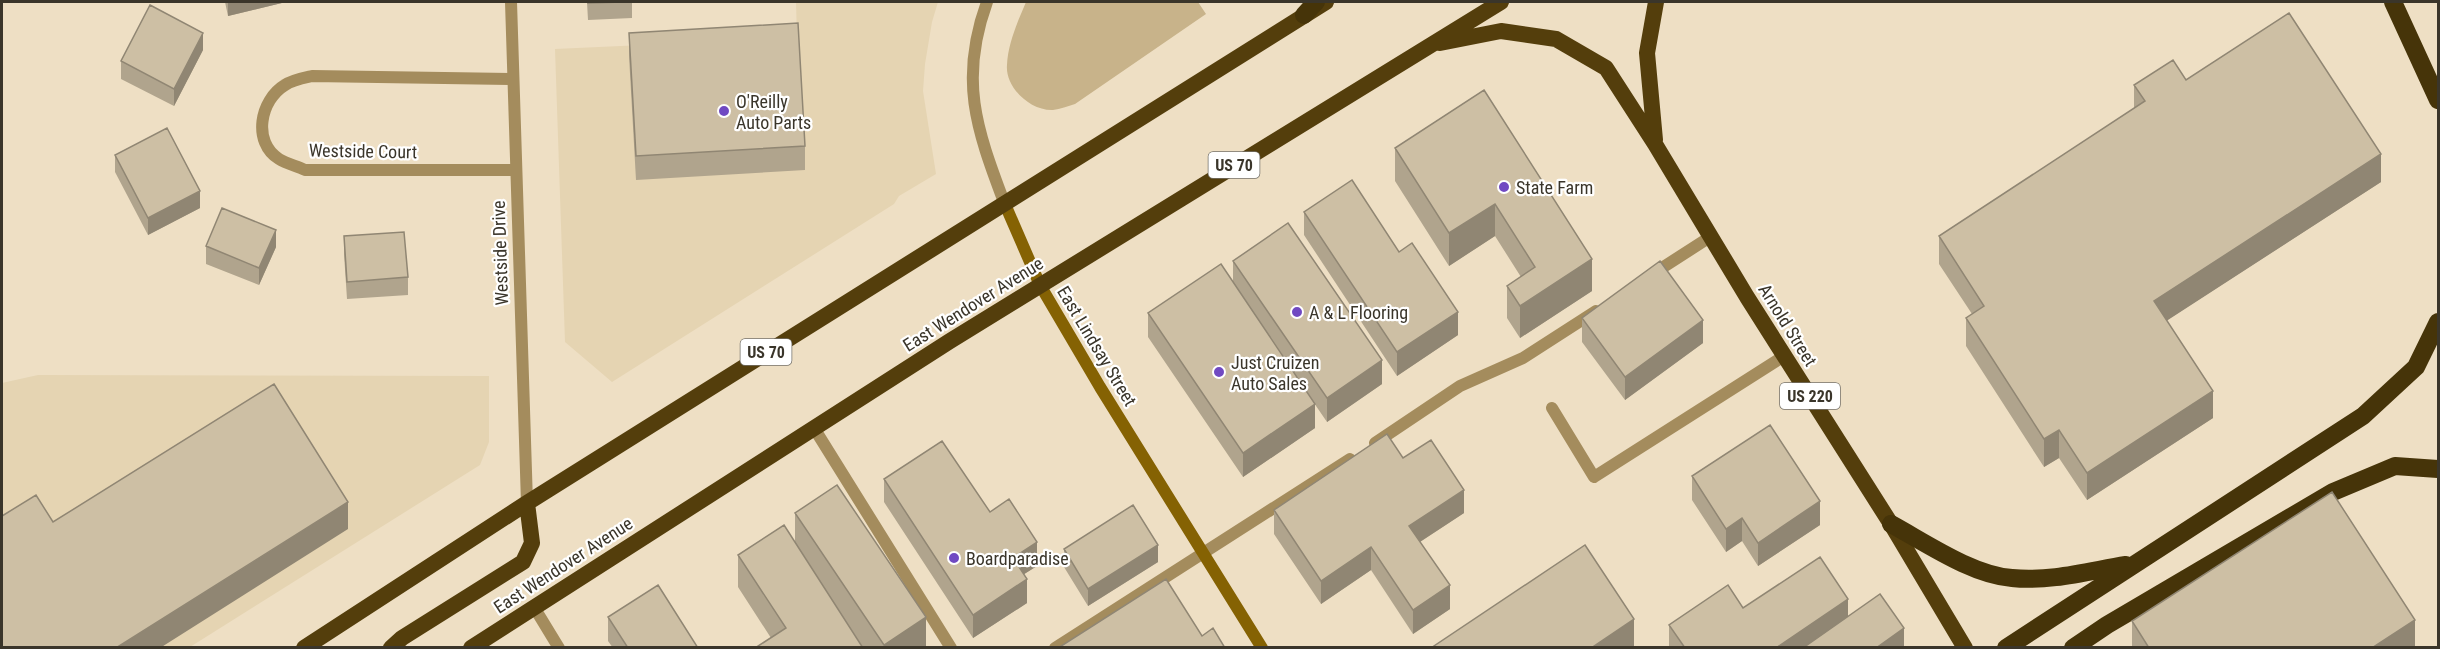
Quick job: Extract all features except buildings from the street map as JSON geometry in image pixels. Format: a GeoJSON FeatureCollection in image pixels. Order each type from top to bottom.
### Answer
{"type":"FeatureCollection","features":[{"type":"Feature","properties":{"kind":"highway","name":"US 70"},"geometry":{"type":"LineString","coordinates":[[304,648],[527,503],[1310,8],[1326,2]]}},
{"type":"Feature","properties":{"kind":"highway","name":"East Wendover Avenue"},"geometry":{"type":"LineString","coordinates":[[471,648],[1040,285],[1427,45],[1501,2]]}},
{"type":"Feature","properties":{"kind":"highway"},"geometry":{"type":"LineString","coordinates":[[1656,2],[1647,53],[1656,144]]}},
{"type":"Feature","properties":{"kind":"highway"},"geometry":{"type":"LineString","coordinates":[[2393,2],[2435,92],[2439,113]]}},
{"type":"Feature","properties":{"kind":"highway","name":"US 220"},"geometry":{"type":"LineString","coordinates":[[1427,45],[1501,31],[1556,39],[1606,68],[1656,144]]}},
{"type":"Feature","properties":{"kind":"highway","name":"Arnold Street"},"geometry":{"type":"LineString","coordinates":[[1656,144],[1710,237],[1891,524],[1965,648]]}},
{"type":"Feature","properties":{"kind":"highway"},"geometry":{"type":"LineString","coordinates":[[2006,648],[2133,563],[2363,416],[2416,367],[2439,322]]}},
{"type":"Feature","properties":{"kind":"highway"},"geometry":{"type":"LineString","coordinates":[[2073,648],[2107,625],[2333,492],[2395,466],[2439,469]]}},
{"type":"Feature","properties":{"kind":"highway"},"geometry":{"type":"LineString","coordinates":[[391,648],[402,638],[524,562],[532,543],[527,503]]}},
{"type":"Feature","properties":{"kind":"highway"},"geometry":{"type":"LineString","coordinates":[[1891,524],[1975,568],[2011,578],[2054,578],[2133,563]]}},
{"type":"Feature","properties":{"kind":"highway"},"geometry":{"type":"LineString","coordinates":[[2098,648],[2107,625]]}},
{"type":"Feature","properties":{"kind":"main road","name":"East Lindsay Street"},"geometry":{"type":"LineString","coordinates":[[1004,202],[1040,285],[1100,387],[1262,648]]}},
{"type":"Feature","properties":{"kind":"street","name":"Westside Drive"},"geometry":{"type":"LineString","coordinates":[[511,2],[527,503]]}},
{"type":"Feature","properties":{"kind":"street","name":"East Lindsay Street"},"geometry":{"type":"LineString","coordinates":[[987,2],[979,24],[972,60],[972,100],[982,145],[1004,202]]}},
{"type":"Feature","properties":{"kind":"street","name":"Westside Court"},"geometry":{"type":"LineString","coordinates":[[513,79],[312,76],[285,85],[269,100],[261,122],[264,140],[278,158],[305,170],[515,170]]}},
{"type":"Feature","properties":{"kind":"street"},"geometry":{"type":"LineString","coordinates":[[1641,282],[1710,237]]}},
{"type":"Feature","properties":{"kind":"street"},"geometry":{"type":"LineString","coordinates":[[1055,648],[1460,386],[1523,358],[1612,301]]}},
{"type":"Feature","properties":{"kind":"street"},"geometry":{"type":"LineString","coordinates":[[1552,408],[1594,477],[1784,356]]}},
{"type":"Feature","properties":{"kind":"street"},"geometry":{"type":"LineString","coordinates":[[814,428],[951,648]]}},
{"type":"Feature","properties":{"kind":"street"},"geometry":{"type":"LineString","coordinates":[[534,607],[559,648]]}},
{"type":"Feature","properties":{"kind":"shaded area"},"geometry":{"type":"Polygon","coordinates":[[[796,2],[938,2],[932,22],[923,91],[936,174],[899,196],[894,204],[612,382],[565,342],[555,49],[797,38],[796,2]]]}},
{"type":"Feature","properties":{"kind":"shaded area"},"geometry":{"type":"Polygon","coordinates":[[[1026,2],[1198,2],[1206,14],[1075,104],[1053,110],[1028,102],[1015,89],[1007,73],[1011,40],[1026,2]]]}},
{"type":"Feature","properties":{"kind":"shaded area"},"geometry":{"type":"Polygon","coordinates":[[[38,375],[489,376],[489,442],[480,465],[190,647],[2,648],[2,383],[38,375]]]}},
{"type":"Feature","properties":{"kind":"place","name":"O'Reilly Auto Parts"},"geometry":{"type":"Point","coordinates":[724,111]}},
{"type":"Feature","properties":{"kind":"place","name":"State Farm"},"geometry":{"type":"Point","coordinates":[1504,187]}},
{"type":"Feature","properties":{"kind":"place","name":"A & L Flooring"},"geometry":{"type":"Point","coordinates":[1297,312]}},
{"type":"Feature","properties":{"kind":"place","name":"Just Cruizen Auto Sales"},"geometry":{"type":"Point","coordinates":[1219,372]}},
{"type":"Feature","properties":{"kind":"place","name":"Boardparadise"},"geometry":{"type":"Point","coordinates":[954,558]}}]}
